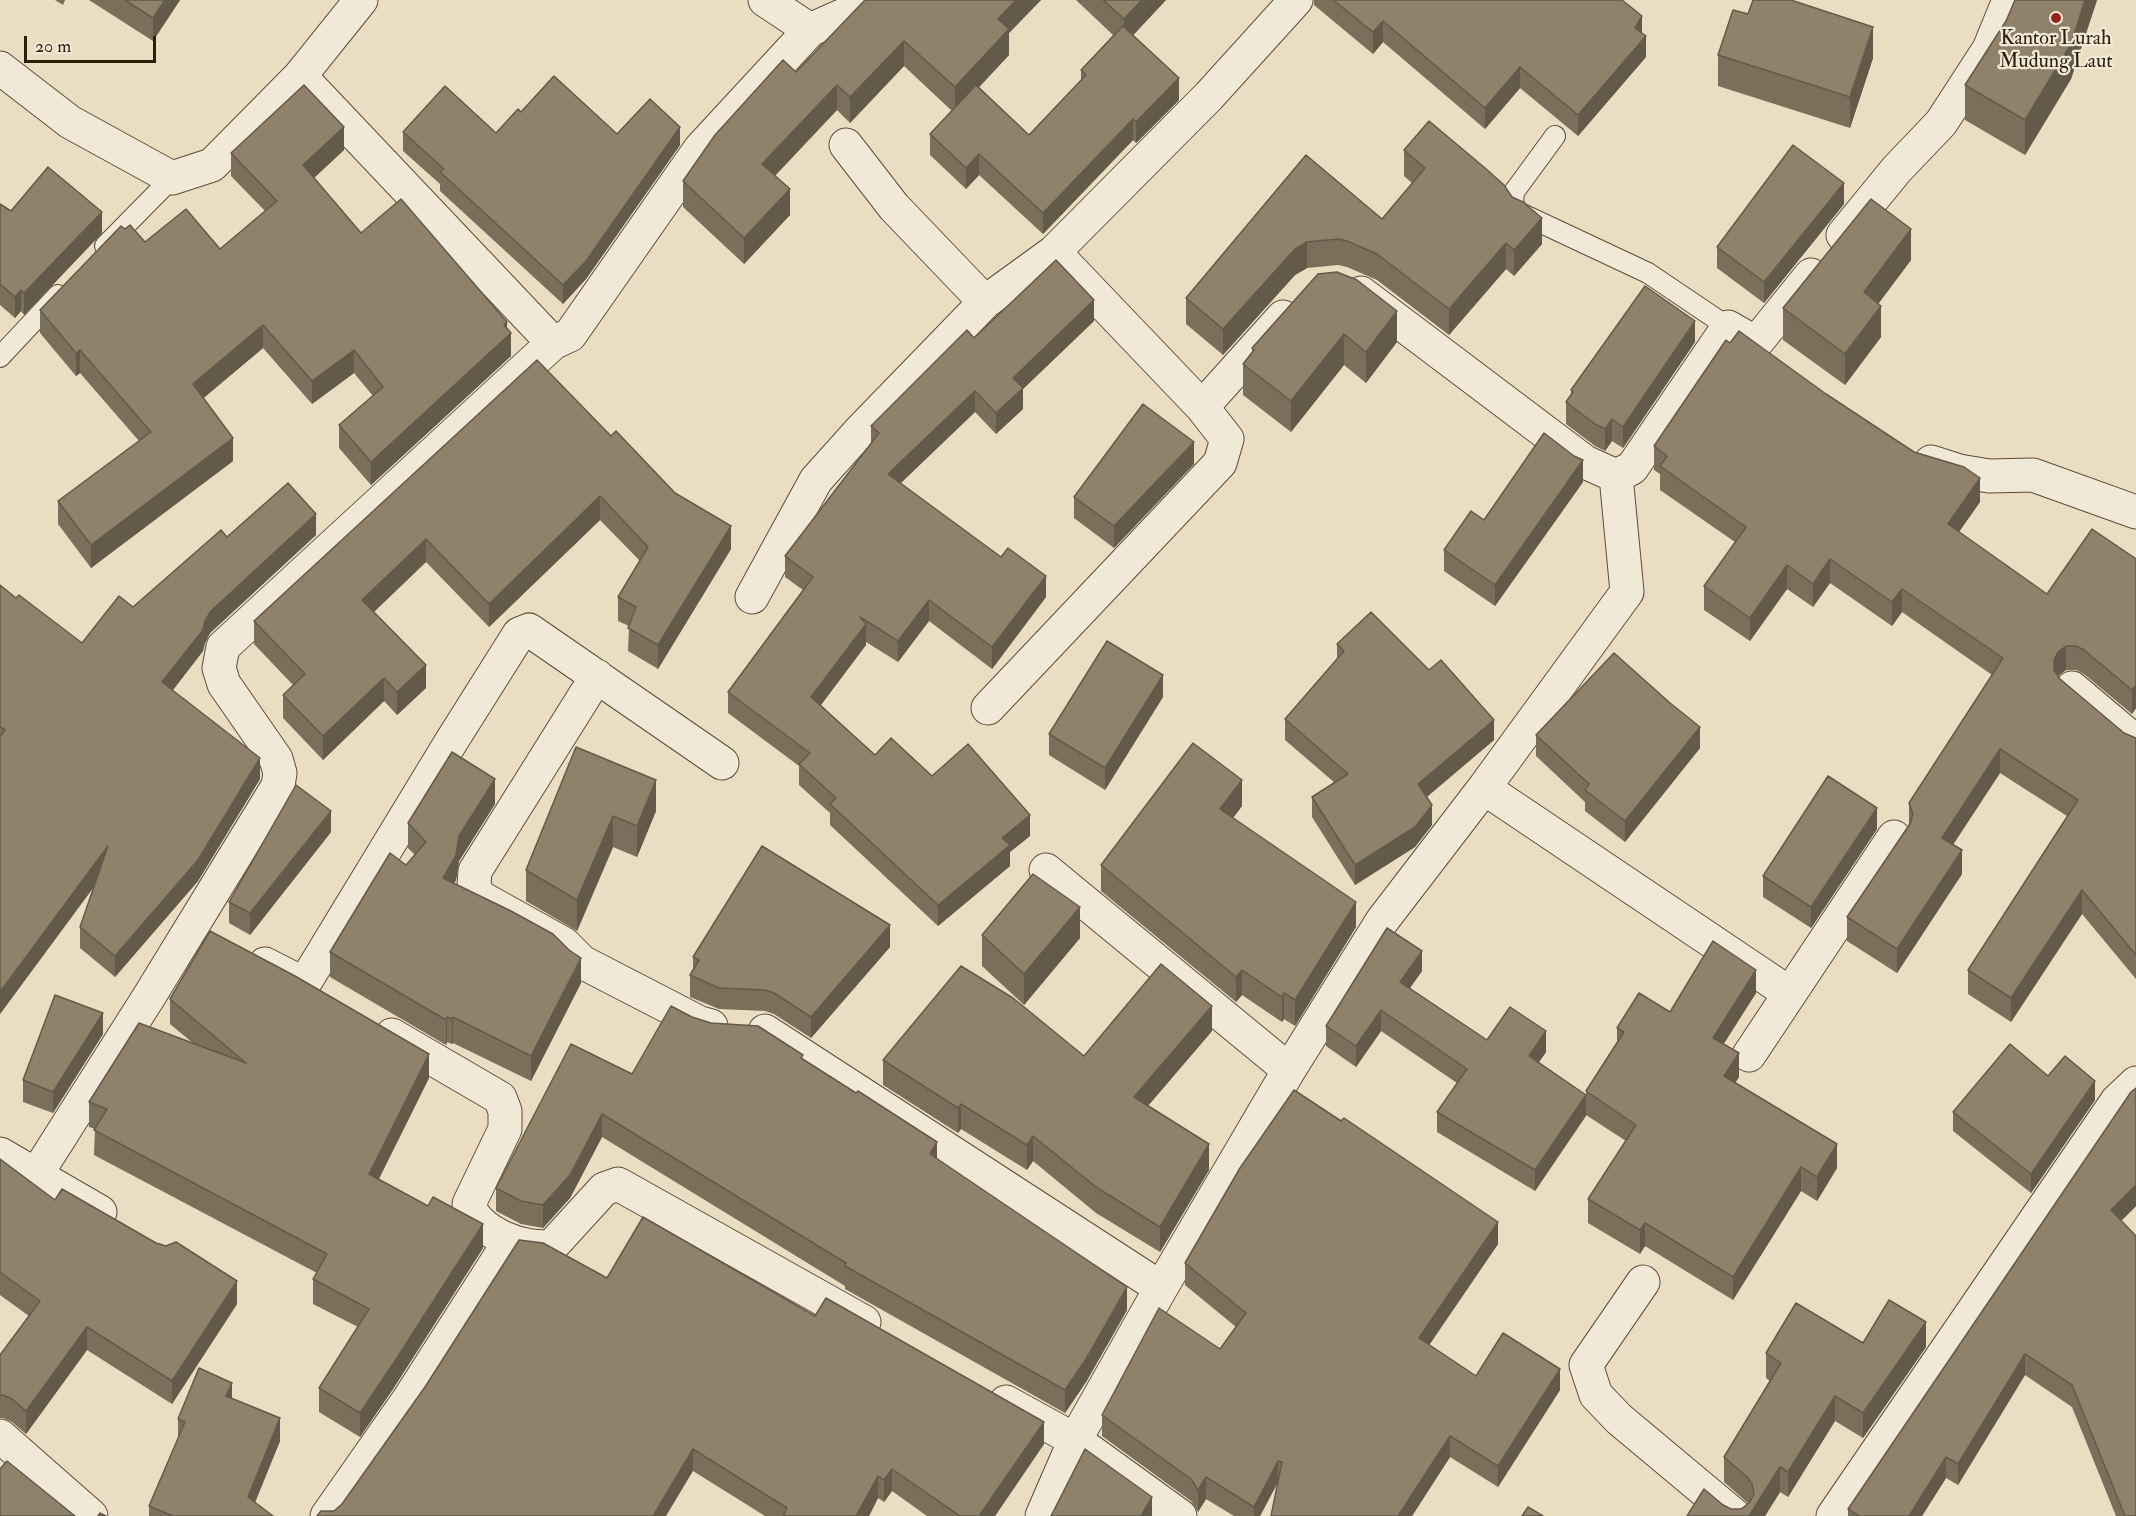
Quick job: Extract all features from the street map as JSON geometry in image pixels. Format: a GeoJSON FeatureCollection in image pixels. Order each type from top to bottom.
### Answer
{"type":"FeatureCollection","features":[{"type":"Feature","properties":{"kind":"street"},"geometry":{"type":"LineString","coordinates":[[0,68],[70,122],[172,178],[212,165],[300,76],[361,0]]}},
{"type":"Feature","properties":{"kind":"street"},"geometry":{"type":"LineString","coordinates":[[765,0],[810,30]]}},
{"type":"Feature","properties":{"kind":"street"},"geometry":{"type":"LineString","coordinates":[[36,1175],[278,786],[280,773],[276,759],[224,684],[219,668],[223,647],[553,344],[570,335],[700,149],[810,30],[846,14],[858,0]]}},
{"type":"Feature","properties":{"kind":"street"},"geometry":{"type":"LineString","coordinates":[[752,597],[816,480],[860,431],[985,302],[1054,252],[1209,96],[1296,0]]}},
{"type":"Feature","properties":{"kind":"street"},"geometry":{"type":"LineString","coordinates":[[1756,344],[1897,169],[1941,123],[1989,49],[2009,0]]}},
{"type":"Feature","properties":{"kind":"street"},"geometry":{"type":"LineString","coordinates":[[300,76],[553,344]]}},
{"type":"Feature","properties":{"kind":"street"},"geometry":{"type":"LineString","coordinates":[[846,146],[894,207],[985,302]]}},
{"type":"Feature","properties":{"kind":"street"},"geometry":{"type":"LineString","coordinates":[[988,708],[1220,464],[1227,439],[1202,407],[1054,252]]}},
{"type":"Feature","properties":{"kind":"street"},"geometry":{"type":"LineString","coordinates":[[1202,407],[1316,290],[1340,284],[1366,295],[1585,462],[1616,476]]}},
{"type":"Feature","properties":{"kind":"street"},"geometry":{"type":"LineString","coordinates":[[1616,476],[1632,468],[1728,327],[1783,363]]}},
{"type":"Feature","properties":{"kind":"street"},"geometry":{"type":"LineString","coordinates":[[1905,447],[1924,460],[1959,471],[1989,476],[2033,475],[2136,512]]}},
{"type":"Feature","properties":{"kind":"street"},"geometry":{"type":"LineString","coordinates":[[1042,1516],[1075,1440],[1161,1288],[1289,1070],[1382,921],[1484,788],[1627,592],[1616,476]]}},
{"type":"Feature","properties":{"kind":"street"},"geometry":{"type":"LineString","coordinates":[[192,925],[314,990],[451,742],[519,634],[529,630],[722,763]]}},
{"type":"Feature","properties":{"kind":"street"},"geometry":{"type":"LineString","coordinates":[[597,676],[475,871],[474,885],[478,896],[564,944],[582,962],[700,1023],[716,1028],[764,1030],[1161,1288]]}},
{"type":"Feature","properties":{"kind":"street"},"geometry":{"type":"LineString","coordinates":[[2072,688],[2136,742]]}},
{"type":"Feature","properties":{"kind":"street"},"geometry":{"type":"LineString","coordinates":[[1484,788],[1789,993]]}},
{"type":"Feature","properties":{"kind":"street"},"geometry":{"type":"LineString","coordinates":[[1749,1055],[1894,837]]}},
{"type":"Feature","properties":{"kind":"street"},"geometry":{"type":"LineString","coordinates":[[1046,870],[1289,1070]]}},
{"type":"Feature","properties":{"kind":"street"},"geometry":{"type":"LineString","coordinates":[[366,1020],[500,1098],[506,1111],[505,1129],[469,1204],[471,1215],[477,1221],[510,1241],[543,1248],[552,1246],[604,1189],[618,1184],[887,1335]]}},
{"type":"Feature","properties":{"kind":"street"},"geometry":{"type":"LineString","coordinates":[[1833,1516],[2117,1101],[2136,1083]]}},
{"type":"Feature","properties":{"kind":"street"},"geometry":{"type":"LineString","coordinates":[[0,1154],[126,1227]]}},
{"type":"Feature","properties":{"kind":"street"},"geometry":{"type":"LineString","coordinates":[[327,1516],[409,1399],[510,1241]]}},
{"type":"Feature","properties":{"kind":"street"},"geometry":{"type":"LineString","coordinates":[[1643,1282],[1586,1365],[1596,1395],[1619,1419],[1735,1516]]}},
{"type":"Feature","properties":{"kind":"street"},"geometry":{"type":"LineString","coordinates":[[981,1388],[1075,1440],[1180,1516]]}},
{"type":"Feature","properties":{"kind":"street"},"geometry":{"type":"LineString","coordinates":[[0,1436],[92,1516]]}},
{"type":"Feature","properties":{"kind":"lane"},"geometry":{"type":"LineString","coordinates":[[1556,136],[1514,192],[1513,203],[1518,212],[1648,273],[1728,327]]}},
{"type":"Feature","properties":{"kind":"lane"},"geometry":{"type":"LineString","coordinates":[[90,262],[172,178]]}},
{"type":"Feature","properties":{"kind":"lane"},"geometry":{"type":"LineString","coordinates":[[0,357],[73,279]]}},
{"type":"Feature","properties":{"kind":"building"},"geometry":{"type":"Polygon","coordinates":[[[125,0],[165,0],[153,18],[125,0]]]}},
{"type":"Feature","properties":{"kind":"building"},"geometry":{"type":"Polygon","coordinates":[[[865,0],[1016,0],[998,19],[1009,29],[955,87],[904,41],[850,97],[837,85],[762,164],[790,189],[744,238],[683,181],[715,135],[783,60],[796,72],[865,0]]]}},
{"type":"Feature","properties":{"kind":"building"},"geometry":{"type":"Polygon","coordinates":[[[1103,0],[1142,0],[1124,19],[1103,0]]]}},
{"type":"Feature","properties":{"kind":"building"},"geometry":{"type":"Polygon","coordinates":[[[1333,0],[1622,0],[1642,16],[1635,28],[1646,36],[1578,115],[1520,67],[1485,108],[1383,21],[1373,32],[1333,0]]]}},
{"type":"Feature","properties":{"kind":"building"},"geometry":{"type":"Polygon","coordinates":[[[1753,0],[1791,0],[1873,27],[1850,97],[1718,55],[1733,10],[1748,14],[1753,0]]]}},
{"type":"Feature","properties":{"kind":"building"},"geometry":{"type":"Polygon","coordinates":[[[2015,0],[2085,0],[2071,44],[2025,120],[1965,85],[2006,21],[2015,0]]]}},
{"type":"Feature","properties":{"kind":"building"},"geometry":{"type":"Polygon","coordinates":[[[1123,26],[1179,78],[1136,122],[1133,119],[1043,213],[979,154],[966,168],[930,134],[976,85],[1029,135],[1086,75],[1081,70],[1123,26]]]}},
{"type":"Feature","properties":{"kind":"building"},"geometry":{"type":"Polygon","coordinates":[[[554,76],[617,134],[650,99],[680,127],[586,261],[563,285],[440,172],[444,169],[403,132],[445,86],[496,133],[518,109],[521,112],[554,76]]]}},
{"type":"Feature","properties":{"kind":"building"},"geometry":{"type":"Polygon","coordinates":[[[304,85],[344,127],[303,165],[361,233],[401,199],[507,322],[504,325],[511,333],[371,462],[339,425],[383,387],[354,350],[312,381],[263,325],[193,384],[233,438],[91,545],[58,501],[151,432],[80,350],[76,353],[40,310],[121,226],[125,229],[130,225],[145,242],[186,209],[220,249],[277,201],[231,153],[304,85]]]}},
{"type":"Feature","properties":{"kind":"building"},"geometry":{"type":"Polygon","coordinates":[[[1429,121],[1504,185],[1512,197],[1523,202],[1542,218],[1514,250],[1506,243],[1449,309],[1377,254],[1338,239],[1307,242],[1295,249],[1223,329],[1186,298],[1306,155],[1382,219],[1425,168],[1404,150],[1429,121]]]}},
{"type":"Feature","properties":{"kind":"building"},"geometry":{"type":"Polygon","coordinates":[[[1793,145],[1844,183],[1764,282],[1717,247],[1793,145]]]}},
{"type":"Feature","properties":{"kind":"building"},"geometry":{"type":"Polygon","coordinates":[[[48,167],[102,212],[24,293],[21,290],[15,297],[0,284],[0,204],[11,211],[48,167]]]}},
{"type":"Feature","properties":{"kind":"building"},"geometry":{"type":"Polygon","coordinates":[[[1871,199],[1911,229],[1864,292],[1881,306],[1845,354],[1783,308],[1871,199]]]}},
{"type":"Feature","properties":{"kind":"building"},"geometry":{"type":"Polygon","coordinates":[[[1056,260],[1094,300],[1013,378],[1023,388],[996,413],[975,391],[888,474],[1001,557],[1008,548],[1046,576],[992,647],[929,600],[898,641],[860,617],[866,624],[811,697],[875,755],[891,738],[932,776],[968,744],[1030,815],[1002,838],[1010,845],[938,905],[830,804],[836,798],[799,764],[810,753],[728,692],[813,577],[785,556],[879,433],[871,426],[967,330],[974,338],[1056,260]]]}},
{"type":"Feature","properties":{"kind":"building"},"geometry":{"type":"Polygon","coordinates":[[[1337,272],[1357,280],[1397,311],[1366,352],[1344,334],[1291,401],[1243,364],[1254,350],[1252,348],[1318,274],[1337,272]]]}},
{"type":"Feature","properties":{"kind":"building"},"geometry":{"type":"Polygon","coordinates":[[[1645,286],[1695,321],[1623,427],[1612,419],[1605,429],[1566,402],[1573,392],[1571,390],[1645,286]]]}},
{"type":"Feature","properties":{"kind":"building"},"geometry":{"type":"Polygon","coordinates":[[[1739,331],[1826,394],[1914,452],[1964,467],[1980,478],[1948,524],[2047,594],[2092,529],[2136,559],[2136,685],[2132,690],[2076,646],[2066,646],[2058,652],[2054,660],[2054,670],[2060,679],[2124,733],[2136,738],[2136,955],[2082,890],[2011,998],[1968,970],[2078,800],[2000,749],[1942,838],[1962,850],[1897,949],[1847,917],[1910,824],[1913,814],[1909,803],[2003,658],[1902,589],[1892,602],[1830,559],[1813,584],[1787,565],[1750,618],[1704,586],[1746,527],[1660,466],[1667,456],[1654,446],[1726,340],[1730,343],[1739,331]]]}},
{"type":"Feature","properties":{"kind":"building"},"geometry":{"type":"Polygon","coordinates":[[[537,360],[611,436],[616,431],[675,493],[731,526],[658,645],[628,628],[636,607],[618,597],[648,547],[600,496],[489,604],[426,539],[362,600],[426,665],[397,692],[384,678],[323,736],[283,695],[305,674],[254,621],[537,360]]]}},
{"type":"Feature","properties":{"kind":"building"},"geometry":{"type":"Polygon","coordinates":[[[1143,404],[1194,442],[1114,526],[1074,497],[1143,404]]]}},
{"type":"Feature","properties":{"kind":"building"},"geometry":{"type":"Polygon","coordinates":[[[1544,433],[1574,456],[1583,460],[1495,585],[1444,550],[1471,511],[1484,520],[1544,433]]]}},
{"type":"Feature","properties":{"kind":"building"},"geometry":{"type":"Polygon","coordinates":[[[288,483],[316,514],[210,612],[203,630],[162,682],[260,758],[198,860],[115,956],[80,927],[108,846],[0,992],[0,736],[5,730],[0,727],[0,585],[16,598],[19,595],[82,643],[119,596],[133,607],[221,530],[227,537],[288,483]]]}},
{"type":"Feature","properties":{"kind":"building"},"geometry":{"type":"Polygon","coordinates":[[[1371,612],[1429,670],[1441,660],[1494,720],[1418,784],[1432,805],[1415,827],[1355,865],[1312,797],[1348,774],[1285,719],[1344,651],[1337,644],[1371,612]]]}},
{"type":"Feature","properties":{"kind":"building"},"geometry":{"type":"Polygon","coordinates":[[[1107,641],[1163,675],[1105,768],[1049,734],[1107,641]]]}},
{"type":"Feature","properties":{"kind":"building"},"geometry":{"type":"Polygon","coordinates":[[[1614,653],[1700,727],[1625,821],[1585,790],[1589,784],[1536,735],[1614,653]]]}},
{"type":"Feature","properties":{"kind":"building"},"geometry":{"type":"Polygon","coordinates":[[[1193,743],[1242,780],[1220,809],[1356,902],[1295,1000],[1284,993],[1282,997],[1242,970],[1236,977],[1101,865],[1193,743]]]}},
{"type":"Feature","properties":{"kind":"building"},"geometry":{"type":"Polygon","coordinates":[[[576,747],[656,780],[637,826],[613,816],[577,900],[526,870],[576,747]]]}},
{"type":"Feature","properties":{"kind":"building"},"geometry":{"type":"Polygon","coordinates":[[[452,752],[495,779],[459,836],[456,855],[443,878],[553,934],[581,958],[531,1056],[453,1017],[452,1019],[447,1017],[446,1020],[330,952],[390,853],[406,865],[426,842],[408,823],[452,752]]]}},
{"type":"Feature","properties":{"kind":"building"},"geometry":{"type":"Polygon","coordinates":[[[1828,776],[1877,808],[1811,907],[1763,876],[1828,776]]]}},
{"type":"Feature","properties":{"kind":"building"},"geometry":{"type":"Polygon","coordinates":[[[296,785],[331,811],[250,913],[229,902],[296,785]]]}},
{"type":"Feature","properties":{"kind":"building"},"geometry":{"type":"Polygon","coordinates":[[[762,846],[890,925],[811,1017],[774,993],[765,990],[719,988],[690,975],[699,960],[693,957],[762,846]]]}},
{"type":"Feature","properties":{"kind":"building"},"geometry":{"type":"Polygon","coordinates":[[[1033,874],[1080,907],[1024,974],[982,935],[1033,874]]]}},
{"type":"Feature","properties":{"kind":"building"},"geometry":{"type":"Polygon","coordinates":[[[1387,928],[1422,951],[1400,982],[1487,1040],[1510,1007],[1546,1031],[1529,1056],[1586,1095],[1535,1170],[1437,1112],[1467,1069],[1381,1010],[1356,1046],[1326,1026],[1387,928]]]}},
{"type":"Feature","properties":{"kind":"building"},"geometry":{"type":"Polygon","coordinates":[[[210,931],[295,976],[429,1054],[369,1174],[428,1206],[433,1197],[483,1224],[360,1413],[319,1388],[369,1309],[313,1279],[327,1254],[94,1130],[107,1109],[89,1102],[139,1023],[246,1063],[170,999],[210,931]]]}},
{"type":"Feature","properties":{"kind":"building"},"geometry":{"type":"Polygon","coordinates":[[[1713,941],[1756,970],[1713,1038],[1739,1053],[1724,1076],[1837,1144],[1817,1177],[1801,1167],[1733,1277],[1645,1223],[1640,1230],[1588,1199],[1636,1125],[1586,1091],[1624,1032],[1617,1028],[1639,993],[1670,1012],[1713,941]]]}},
{"type":"Feature","properties":{"kind":"building"},"geometry":{"type":"Polygon","coordinates":[[[1161,964],[1212,1006],[1134,1097],[1209,1144],[1160,1227],[1096,1187],[1033,1136],[1027,1145],[961,1104],[958,1108],[883,1060],[961,966],[1013,998],[1084,1056],[1161,964]]]}},
{"type":"Feature","properties":{"kind":"building"},"geometry":{"type":"Polygon","coordinates":[[[55,995],[103,1013],[53,1092],[23,1080],[55,995]]]}},
{"type":"Feature","properties":{"kind":"building"},"geometry":{"type":"Polygon","coordinates":[[[671,1006],[692,1017],[711,1023],[758,1026],[803,1055],[801,1058],[856,1093],[858,1091],[937,1142],[930,1154],[1127,1287],[1086,1359],[1065,1390],[845,1266],[846,1263],[602,1114],[570,1175],[543,1205],[521,1201],[496,1188],[571,1044],[632,1074],[671,1006]]]}},
{"type":"Feature","properties":{"kind":"building"},"geometry":{"type":"Polygon","coordinates":[[[2010,1044],[2048,1076],[2065,1056],[2095,1081],[2031,1174],[1953,1112],[2010,1044]]]}},
{"type":"Feature","properties":{"kind":"building"},"geometry":{"type":"Polygon","coordinates":[[[2136,1088],[2136,1185],[2111,1210],[2136,1236],[2136,1516],[2125,1516],[2072,1385],[2025,1354],[1958,1464],[1946,1457],[1909,1516],[1859,1516],[1848,1509],[2131,1092],[2136,1088]]]}},
{"type":"Feature","properties":{"kind":"building"},"geometry":{"type":"Polygon","coordinates":[[[1294,1090],[1341,1121],[1344,1118],[1498,1222],[1419,1338],[1476,1376],[1503,1333],[1560,1369],[1498,1466],[1450,1436],[1398,1516],[1271,1516],[1282,1462],[1278,1461],[1254,1507],[1206,1477],[1198,1490],[1191,1479],[1102,1415],[1159,1308],[1220,1349],[1246,1313],[1185,1263],[1240,1168],[1294,1090]]]}},
{"type":"Feature","properties":{"kind":"building"},"geometry":{"type":"Polygon","coordinates":[[[0,1159],[55,1200],[62,1189],[156,1243],[166,1246],[176,1242],[237,1281],[172,1381],[87,1327],[26,1411],[12,1399],[0,1395],[0,1355],[40,1301],[0,1272],[0,1159]]]}},
{"type":"Feature","properties":{"kind":"building"},"geometry":{"type":"Polygon","coordinates":[[[643,1217],[815,1316],[826,1298],[1044,1422],[979,1516],[960,1516],[892,1469],[884,1480],[878,1476],[856,1516],[783,1516],[787,1508],[693,1449],[653,1516],[317,1516],[321,1511],[334,1511],[342,1504],[425,1387],[519,1240],[543,1243],[607,1278],[643,1217]]]}},
{"type":"Feature","properties":{"kind":"building"},"geometry":{"type":"Polygon","coordinates":[[[1889,1300],[1926,1322],[1863,1413],[1835,1396],[1788,1472],[1780,1467],[1749,1516],[1687,1516],[1704,1489],[1731,1509],[1741,1509],[1749,1503],[1754,1494],[1752,1484],[1747,1477],[1724,1457],[1781,1363],[1766,1353],[1796,1303],[1863,1343],[1889,1300]]]}},
{"type":"Feature","properties":{"kind":"building"},"geometry":{"type":"Polygon","coordinates":[[[199,1368],[232,1383],[226,1396],[280,1418],[248,1497],[273,1516],[173,1516],[149,1506],[185,1422],[178,1419],[199,1368]]]}},
{"type":"Feature","properties":{"kind":"building"},"geometry":{"type":"Polygon","coordinates":[[[1085,1449],[1152,1497],[1141,1516],[1051,1516],[1085,1449]]]}},
{"type":"Feature","properties":{"kind":"building"},"geometry":{"type":"Polygon","coordinates":[[[7,1461],[75,1516],[0,1516],[0,1469],[7,1461]]]}},
{"type":"Feature","properties":{"kind":"building"},"geometry":{"type":"Polygon","coordinates":[[[1528,1507],[1543,1516],[1522,1516],[1528,1507]]]}},
{"type":"Feature","properties":{"kind":"place","name":"Kantor Lurah Mudung Laut"},"geometry":{"type":"Point","coordinates":[2056,18]}}]}
